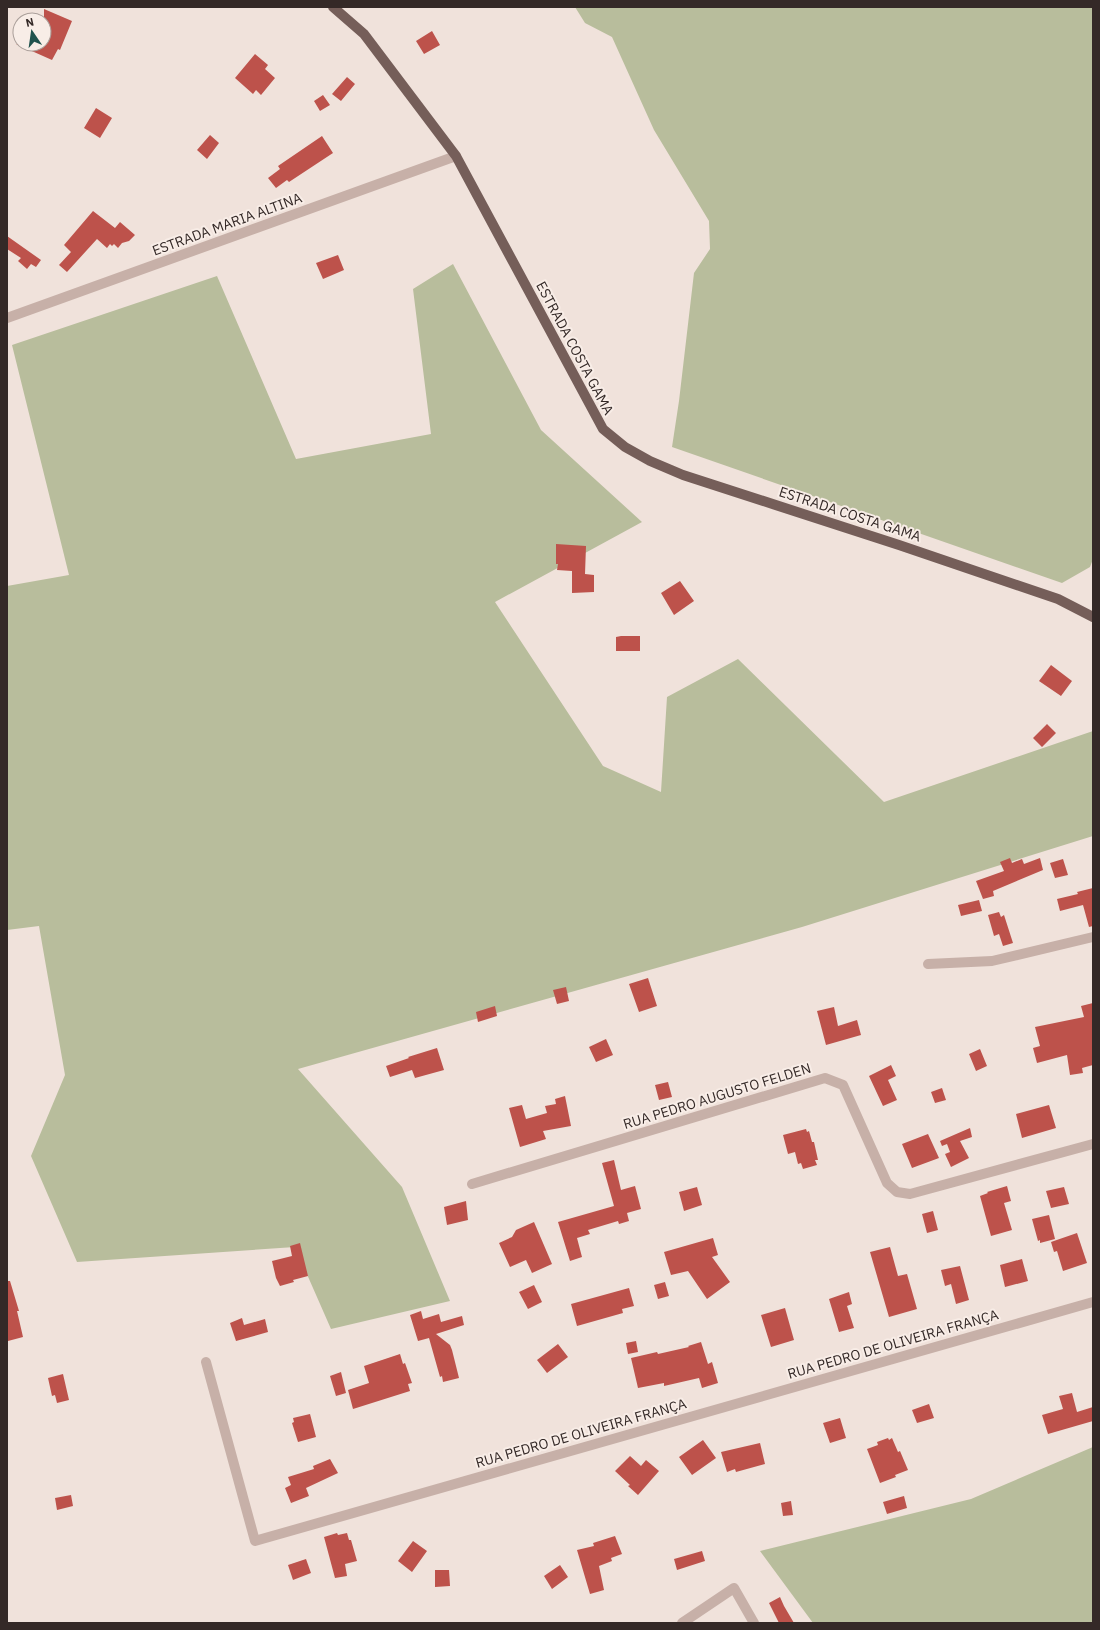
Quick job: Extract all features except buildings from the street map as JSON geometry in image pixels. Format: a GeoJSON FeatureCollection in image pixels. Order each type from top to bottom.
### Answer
{"type":"FeatureCollection","features":[{"type":"Feature","properties":{"kind":"main road","name":"ESTRADA COSTA GAMA"},"geometry":{"type":"LineString","coordinates":[[333,7],[364,34],[456,156],[603,429],[625,447],[650,461],[683,475],[1050,596],[1093,616]]}},
{"type":"Feature","properties":{"kind":"street","name":"ESTRADA MARIA ALTINA"},"geometry":{"type":"LineString","coordinates":[[7,318],[456,156]]}},
{"type":"Feature","properties":{"kind":"street"},"geometry":{"type":"LineString","coordinates":[[928,964],[992,961],[1093,937]]}},
{"type":"Feature","properties":{"kind":"street","name":"RUA PEDRO AUGUSTO FELDEN"},"geometry":{"type":"LineString","coordinates":[[472,1184],[825,1078],[843,1085],[888,1183],[897,1192],[910,1194],[1093,1144]]}},
{"type":"Feature","properties":{"kind":"street","name":"RUA PEDRO DE OLIVEIRA FRANÇA"},"geometry":{"type":"LineString","coordinates":[[206,1362],[255,1540],[1093,1302]]}},
{"type":"Feature","properties":{"kind":"street"},"geometry":{"type":"LineString","coordinates":[[682,1623],[734,1588],[754,1623]]}},
{"type":"Feature","properties":{"kind":"green space"},"geometry":{"type":"Polygon","coordinates":[[[575,7],[1093,7],[1093,559],[1090,567],[1062,583],[672,447],[694,273],[710,249],[709,221],[654,130],[612,37],[585,23],[575,7]]]}},
{"type":"Feature","properties":{"kind":"green space"},"geometry":{"type":"Polygon","coordinates":[[[453,264],[541,430],[642,522],[495,602],[603,766],[661,792],[667,697],[738,659],[884,802],[1093,731],[1093,836],[802,927],[298,1069],[402,1187],[450,1301],[331,1329],[295,1247],[77,1262],[31,1156],[65,1075],[39,926],[7,930],[7,586],[69,575],[12,345],[217,276],[296,459],[431,434],[413,289],[453,264]]]}},
{"type":"Feature","properties":{"kind":"green space"},"geometry":{"type":"Polygon","coordinates":[[[1093,1447],[1093,1623],[813,1623],[760,1551],[971,1499],[1093,1447]]]}}]}
